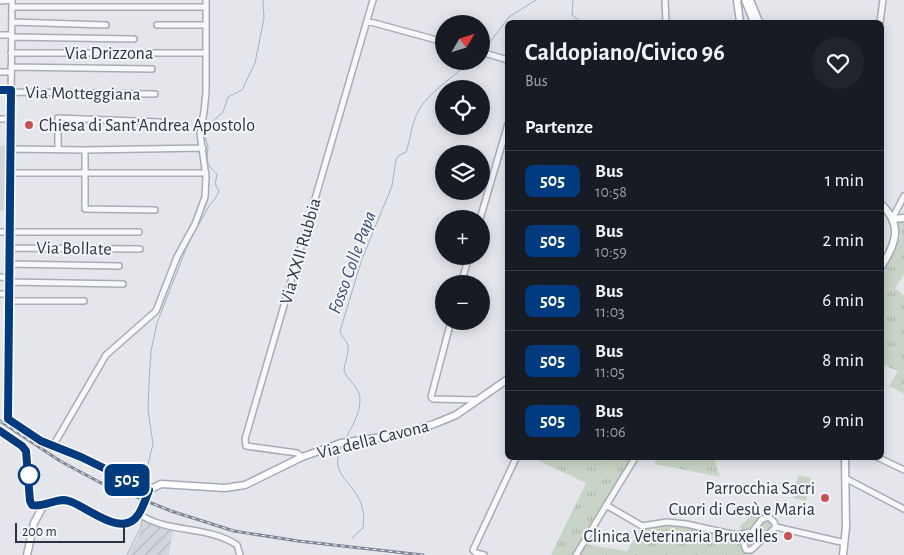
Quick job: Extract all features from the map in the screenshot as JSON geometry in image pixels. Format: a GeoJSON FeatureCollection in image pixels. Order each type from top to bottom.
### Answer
{"type":"FeatureCollection","features":[{"type":"Feature","properties":{"kind":"main road"},"geometry":{"type":"LineString","coordinates":[[737,0],[740,20]]}},
{"type":"Feature","properties":{"kind":"main road"},"geometry":{"type":"LineString","coordinates":[[745,0],[753,20]]}},
{"type":"Feature","properties":{"kind":"main road"},"geometry":{"type":"LineString","coordinates":[[750,0],[758,20]]}},
{"type":"Feature","properties":{"kind":"main road"},"geometry":{"type":"LineString","coordinates":[[884,208],[892,218],[895,228],[894,241],[884,261]]}},
{"type":"Feature","properties":{"kind":"main road"},"geometry":{"type":"LineString","coordinates":[[892,218],[904,218]]}},
{"type":"Feature","properties":{"kind":"main road","name":"Via della Cavona"},"geometry":{"type":"LineString","coordinates":[[149,490],[161,484],[224,488],[245,485],[302,457],[344,443],[397,435],[434,424],[456,415],[505,381]]}},
{"type":"Feature","properties":{"kind":"main road"},"geometry":{"type":"LineString","coordinates":[[841,555],[846,527],[843,460]]}},
{"type":"Feature","properties":{"kind":"main road"},"geometry":{"type":"LineString","coordinates":[[841,555],[843,460]]}},
{"type":"Feature","properties":{"kind":"main road"},"geometry":{"type":"LineString","coordinates":[[27,555],[33,526],[43,506],[53,501],[67,501],[102,518],[122,525],[132,521],[139,514],[149,490]]}},
{"type":"Feature","properties":{"kind":"street"},"geometry":{"type":"LineString","coordinates":[[0,0],[12,0],[8,419],[36,439],[81,457],[149,490]]}},
{"type":"Feature","properties":{"kind":"street"},"geometry":{"type":"LineString","coordinates":[[53,446],[106,355],[157,310],[177,257],[193,227],[205,197],[207,187],[206,173],[200,133],[205,99],[206,0]]}},
{"type":"Feature","properties":{"kind":"street","name":"Via XXII Rubbia"},"geometry":{"type":"LineString","coordinates":[[302,457],[297,453],[246,446],[245,439],[373,0]]}},
{"type":"Feature","properties":{"kind":"street"},"geometry":{"type":"LineString","coordinates":[[665,0],[666,20]]}},
{"type":"Feature","properties":{"kind":"street"},"geometry":{"type":"LineString","coordinates":[[880,20],[883,0]]}},
{"type":"Feature","properties":{"kind":"street"},"geometry":{"type":"LineString","coordinates":[[12,7],[206,7]]}},
{"type":"Feature","properties":{"kind":"street"},"geometry":{"type":"LineString","coordinates":[[367,21],[435,40]]}},
{"type":"Feature","properties":{"kind":"street"},"geometry":{"type":"LineString","coordinates":[[12,22],[106,25]]}},
{"type":"Feature","properties":{"kind":"street"},"geometry":{"type":"LineString","coordinates":[[157,25],[206,25]]}},
{"type":"Feature","properties":{"kind":"street"},"geometry":{"type":"LineString","coordinates":[[0,35],[134,39]]}},
{"type":"Feature","properties":{"kind":"street","name":"Via Drizzona"},"geometry":{"type":"LineString","coordinates":[[11,54],[206,54]]}},
{"type":"Feature","properties":{"kind":"street"},"geometry":{"type":"LineString","coordinates":[[490,55],[505,59]]}},
{"type":"Feature","properties":{"kind":"street"},"geometry":{"type":"LineString","coordinates":[[0,72],[11,70],[152,69]]}},
{"type":"Feature","properties":{"kind":"street","name":"Via Motteggiana"},"geometry":{"type":"LineString","coordinates":[[0,90],[155,94]]}},
{"type":"Feature","properties":{"kind":"street"},"geometry":{"type":"LineString","coordinates":[[58,149],[58,118],[159,122]]}},
{"type":"Feature","properties":{"kind":"street"},"geometry":{"type":"LineString","coordinates":[[0,119],[10,119]]}},
{"type":"Feature","properties":{"kind":"street"},"geometry":{"type":"LineString","coordinates":[[483,210],[505,134]]}},
{"type":"Feature","properties":{"kind":"street"},"geometry":{"type":"LineString","coordinates":[[10,149],[203,148]]}},
{"type":"Feature","properties":{"kind":"street"},"geometry":{"type":"LineString","coordinates":[[85,150],[85,209],[155,210]]}},
{"type":"Feature","properties":{"kind":"street"},"geometry":{"type":"LineString","coordinates":[[10,173],[206,173]]}},
{"type":"Feature","properties":{"kind":"street"},"geometry":{"type":"LineString","coordinates":[[892,218],[904,196]]}},
{"type":"Feature","properties":{"kind":"street"},"geometry":{"type":"LineString","coordinates":[[0,232],[139,232]]}},
{"type":"Feature","properties":{"kind":"street","name":"Via Bollate"},"geometry":{"type":"LineString","coordinates":[[9,248],[140,249]]}},
{"type":"Feature","properties":{"kind":"street"},"geometry":{"type":"LineString","coordinates":[[9,264],[119,266]]}},
{"type":"Feature","properties":{"kind":"street"},"geometry":{"type":"LineString","coordinates":[[0,277],[10,280],[123,284]]}},
{"type":"Feature","properties":{"kind":"street"},"geometry":{"type":"LineString","coordinates":[[0,294],[9,294]]}},
{"type":"Feature","properties":{"kind":"street"},"geometry":{"type":"LineString","coordinates":[[9,301],[84,301]]}},
{"type":"Feature","properties":{"kind":"street"},"geometry":{"type":"LineString","coordinates":[[449,330],[431,397],[434,399],[479,400]]}},
{"type":"Feature","properties":{"kind":"street"},"geometry":{"type":"LineString","coordinates":[[0,431],[22,446],[26,451],[31,502],[34,506],[43,506]]}},
{"type":"Feature","properties":{"kind":"street"},"geometry":{"type":"LineString","coordinates":[[484,555],[473,550],[515,460]]}},
{"type":"Feature","properties":{"kind":"street"},"geometry":{"type":"LineString","coordinates":[[576,555],[634,460]]}},
{"type":"Feature","properties":{"kind":"street"},"geometry":{"type":"LineString","coordinates":[[883,460],[904,470]]}},
{"type":"Feature","properties":{"kind":"street"},"geometry":{"type":"LineString","coordinates":[[845,478],[904,509]]}},
{"type":"Feature","properties":{"kind":"street"},"geometry":{"type":"LineString","coordinates":[[606,504],[642,526],[667,522],[742,535],[752,532],[765,517],[772,520],[776,527],[841,542]]}},
{"type":"Feature","properties":{"kind":"street"},"geometry":{"type":"LineString","coordinates":[[139,514],[167,526],[201,531],[224,538],[238,545],[240,555]]}},
{"type":"Feature","properties":{"kind":"street"},"geometry":{"type":"LineString","coordinates":[[742,535],[746,550],[750,550],[776,527]]}},
{"type":"Feature","properties":{"kind":"shaded area"},"geometry":{"type":"Polygon","coordinates":[[[0,146],[8,146],[7,211],[0,211],[0,146]]]}},
{"type":"Feature","properties":{"kind":"shaded area"},"geometry":{"type":"Polygon","coordinates":[[[143,521],[173,530],[169,555],[128,555],[139,536],[143,521]]]}},
{"type":"Feature","properties":{"kind":"green space"},"geometry":{"type":"Polygon","coordinates":[[[904,219],[904,274],[895,288],[904,296],[904,394],[889,386],[898,371],[884,365],[884,269],[894,253],[900,237],[897,220],[904,219]]]}},
{"type":"Feature","properties":{"kind":"green space"},"geometry":{"type":"Polygon","coordinates":[[[537,460],[634,460],[583,544],[627,551],[642,526],[667,522],[742,534],[740,526],[755,512],[762,519],[769,517],[776,527],[753,548],[752,555],[551,555],[586,483],[537,460]]]}},
{"type":"Feature","properties":{"kind":"green space"},"geometry":{"type":"Polygon","coordinates":[[[656,460],[715,460],[720,477],[655,464],[656,460]]]}},
{"type":"Feature","properties":{"kind":"green space"},"geometry":{"type":"Polygon","coordinates":[[[798,475],[811,478],[806,501],[793,498],[798,475]]]}},
{"type":"Feature","properties":{"kind":"waterway"},"geometry":{"type":"LineString","coordinates":[[150,486],[151,482],[148,480],[146,473],[153,444],[148,410],[149,383],[151,351],[157,323],[188,244],[219,191],[215,184],[217,174],[209,166],[207,160],[208,146],[204,134],[206,128],[223,112],[228,97],[242,90],[255,63],[264,18],[263,0]]}},
{"type":"Feature","properties":{"kind":"waterway","name":"Fosso Colle Papa"},"geometry":{"type":"LineString","coordinates":[[507,20],[536,0]]}},
{"type":"Feature","properties":{"kind":"waterway"},"geometry":{"type":"LineString","coordinates":[[573,0],[572,15],[578,20]]}},
{"type":"Feature","properties":{"kind":"waterway","name":"Fosso Colle Papa"},"geometry":{"type":"LineString","coordinates":[[490,42],[505,22]]}},
{"type":"Feature","properties":{"kind":"waterway","name":"Fosso Colle Papa"},"geometry":{"type":"LineString","coordinates":[[345,439],[357,416],[360,397],[358,391],[344,372],[348,346],[340,331],[362,259],[392,186],[396,160],[398,156],[406,152],[418,112],[435,91],[460,70]]}},
{"type":"Feature","properties":{"kind":"waterway","name":"Fosso Colle Papa"},"geometry":{"type":"LineString","coordinates":[[342,445],[338,455],[339,469],[356,493],[363,514],[363,528],[352,538]]}},
{"type":"Feature","properties":{"kind":"waterway"},"geometry":{"type":"LineString","coordinates":[[127,555],[141,527],[142,521],[140,518]]}},
{"type":"Feature","properties":{"kind":"railway"},"geometry":{"type":"LineString","coordinates":[[0,421],[60,461],[99,482],[171,511],[234,531],[298,541],[423,555]]}},
{"type":"Feature","properties":{"kind":"bus line","name":"505"},"geometry":{"type":"LineString","coordinates":[[0,90],[11,90],[8,419],[33,437],[81,457],[149,490],[139,514],[132,521],[122,525],[102,518],[79,505],[67,501],[53,501],[43,506],[32,505],[30,501],[26,451],[22,446],[0,431]]}},
{"type":"Feature","properties":{"kind":"place","name":"Chiesa di Sant'Andrea Apostolo"},"geometry":{"type":"Point","coordinates":[29,125]}},
{"type":"Feature","properties":{"kind":"place","name":"Parrocchia Sacri Cuori di Gesù e Maria"},"geometry":{"type":"Point","coordinates":[825,498]}},
{"type":"Feature","properties":{"kind":"place","name":"Clinica Veterinaria Bruxelles"},"geometry":{"type":"Point","coordinates":[788,536]}}]}
